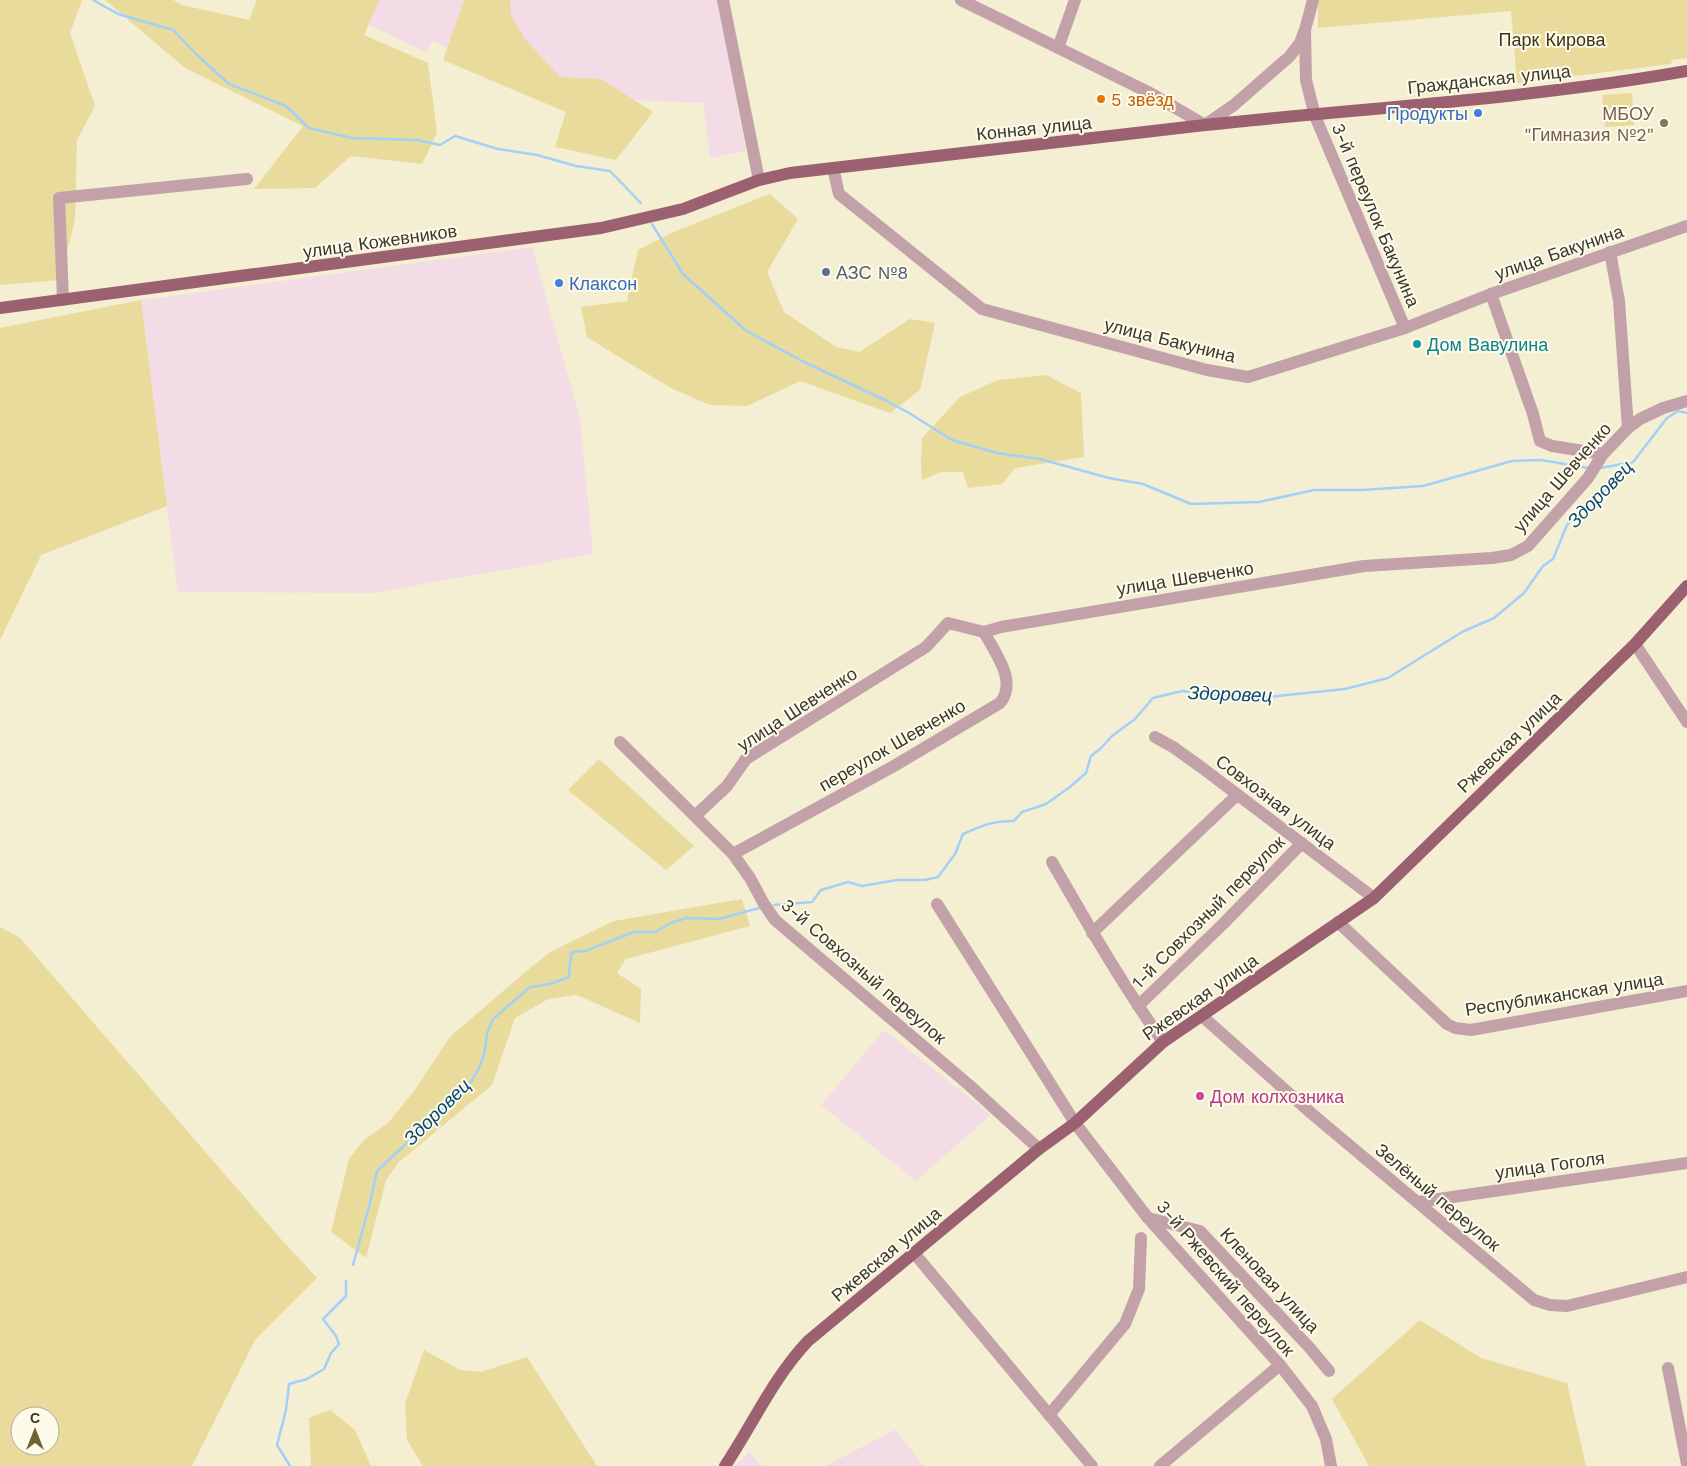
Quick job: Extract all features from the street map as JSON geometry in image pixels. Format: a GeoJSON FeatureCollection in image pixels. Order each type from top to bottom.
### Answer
{"type":"FeatureCollection","features":[{"type":"Feature","properties":{"kind":"main road","name":"Гражданская улица"},"geometry":{"type":"LineString","coordinates":[[1205,125],[1315,116],[1558,90],[1687,71]]}},
{"type":"Feature","properties":{"kind":"main road","name":"Конная улица"},"geometry":{"type":"LineString","coordinates":[[759,180],[790,173],[1205,125]]}},
{"type":"Feature","properties":{"kind":"main road","name":"улица Кожевников"},"geometry":{"type":"LineString","coordinates":[[0,308],[602,228],[683,209],[759,180]]}},
{"type":"Feature","properties":{"kind":"main road","name":"Ржевская улица"},"geometry":{"type":"LineString","coordinates":[[725,1466],[742,1441],[768,1392],[794,1356],[808,1341],[1039,1149],[1075,1123],[1163,1042],[1374,898],[1635,644],[1687,586]]}},
{"type":"Feature","properties":{"kind":"street"},"geometry":{"type":"LineString","coordinates":[[723,0],[759,180]]}},
{"type":"Feature","properties":{"kind":"street"},"geometry":{"type":"LineString","coordinates":[[961,0],[1150,93],[1205,125]]}},
{"type":"Feature","properties":{"kind":"street"},"geometry":{"type":"LineString","coordinates":[[1058,48],[1075,0]]}},
{"type":"Feature","properties":{"kind":"street","name":"Конная улица"},"geometry":{"type":"LineString","coordinates":[[1313,0],[1306,30],[1306,80],[1315,116]]}},
{"type":"Feature","properties":{"kind":"street","name":"Конная улица"},"geometry":{"type":"LineString","coordinates":[[1205,125],[1234,106],[1280,66],[1295,50],[1306,30]]}},
{"type":"Feature","properties":{"kind":"street"},"geometry":{"type":"LineString","coordinates":[[1280,66],[1290,65],[1298,68],[1306,80]]}},
{"type":"Feature","properties":{"kind":"street"},"geometry":{"type":"LineString","coordinates":[[1234,106],[1236,115],[1242,122]]}},
{"type":"Feature","properties":{"kind":"street","name":"3-й переулок Бакунина"},"geometry":{"type":"LineString","coordinates":[[1315,116],[1405,328]]}},
{"type":"Feature","properties":{"kind":"street","name":"улица Бакунина"},"geometry":{"type":"LineString","coordinates":[[833,168],[839,194],[982,309],[1206,370],[1248,377],[1405,328],[1491,294],[1687,226]]}},
{"type":"Feature","properties":{"kind":"street"},"geometry":{"type":"LineString","coordinates":[[63,300],[59,198],[247,179]]}},
{"type":"Feature","properties":{"kind":"street"},"geometry":{"type":"LineString","coordinates":[[1610,252],[1619,301],[1628,428]]}},
{"type":"Feature","properties":{"kind":"street"},"geometry":{"type":"LineString","coordinates":[[1491,294],[1533,414],[1540,441],[1552,446],[1603,454]]}},
{"type":"Feature","properties":{"kind":"street","name":"улица Шевченко"},"geometry":{"type":"LineString","coordinates":[[695,816],[727,786],[746,759],[926,647],[948,623],[984,632],[1000,627],[1364,566],[1492,558],[1511,555],[1528,546],[1588,478],[1603,454],[1628,428],[1640,419],[1663,408],[1687,401]]}},
{"type":"Feature","properties":{"kind":"street","name":"переулок Шевченко"},"geometry":{"type":"LineString","coordinates":[[733,854],[894,766],[1000,703],[1006,696],[1006,672],[984,632]]}},
{"type":"Feature","properties":{"kind":"street"},"geometry":{"type":"LineString","coordinates":[[1635,644],[1687,722]]}},
{"type":"Feature","properties":{"kind":"street","name":"Совхозная улица"},"geometry":{"type":"LineString","coordinates":[[1155,737],[1194,762],[1374,898]]}},
{"type":"Feature","properties":{"kind":"street","name":"3-й Совхозный переулок"},"geometry":{"type":"LineString","coordinates":[[620,742],[733,854],[775,920],[969,1085],[1039,1149]]}},
{"type":"Feature","properties":{"kind":"street"},"geometry":{"type":"LineString","coordinates":[[1092,933],[1237,795]]}},
{"type":"Feature","properties":{"kind":"street","name":"1-й Совхозный переулок"},"geometry":{"type":"LineString","coordinates":[[1138,1006],[1223,924],[1302,843]]}},
{"type":"Feature","properties":{"kind":"street"},"geometry":{"type":"LineString","coordinates":[[1052,862],[1092,933],[1163,1042]]}},
{"type":"Feature","properties":{"kind":"street"},"geometry":{"type":"LineString","coordinates":[[937,904],[1075,1123]]}},
{"type":"Feature","properties":{"kind":"street","name":"Республиканская улица"},"geometry":{"type":"LineString","coordinates":[[1338,922],[1447,1024],[1455,1028],[1471,1030],[1687,991]]}},
{"type":"Feature","properties":{"kind":"street","name":"Зелёный переулок"},"geometry":{"type":"LineString","coordinates":[[1202,1016],[1312,1113],[1534,1300],[1558,1306],[1574,1304],[1687,1277]]}},
{"type":"Feature","properties":{"kind":"street","name":"3-й Ржевский переулок"},"geometry":{"type":"LineString","coordinates":[[1075,1123],[1148,1218],[1280,1365],[1312,1406],[1326,1439],[1331,1466]]}},
{"type":"Feature","properties":{"kind":"street","name":"улица Гоголя"},"geometry":{"type":"LineString","coordinates":[[1418,1202],[1687,1163]]}},
{"type":"Feature","properties":{"kind":"street","name":"Кленовая улица"},"geometry":{"type":"LineString","coordinates":[[1148,1218],[1200,1231],[1309,1347],[1329,1371]]}},
{"type":"Feature","properties":{"kind":"street"},"geometry":{"type":"LineString","coordinates":[[1049,1415],[1124,1324],[1139,1289],[1141,1238]]}},
{"type":"Feature","properties":{"kind":"street"},"geometry":{"type":"LineString","coordinates":[[914,1253],[1092,1466]]}},
{"type":"Feature","properties":{"kind":"street"},"geometry":{"type":"LineString","coordinates":[[1160,1466],[1280,1365]]}},
{"type":"Feature","properties":{"kind":"street"},"geometry":{"type":"LineString","coordinates":[[1668,1368],[1687,1464]]}},
{"type":"Feature","properties":{"kind":"shaded area"},"geometry":{"type":"Polygon","coordinates":[[[297,0],[718,0],[746,151],[710,158],[703,103],[607,99],[587,106],[432,41],[426,52],[359,20],[297,0]]]}},
{"type":"Feature","properties":{"kind":"shaded area"},"geometry":{"type":"Polygon","coordinates":[[[532,247],[580,418],[593,554],[372,593],[178,592],[141,300],[532,247]]]}},
{"type":"Feature","properties":{"kind":"shaded area"},"geometry":{"type":"Polygon","coordinates":[[[884,1030],[991,1115],[916,1181],[821,1105],[884,1030]]]}},
{"type":"Feature","properties":{"kind":"shaded area"},"geometry":{"type":"Polygon","coordinates":[[[895,1430],[924,1466],[825,1466],[895,1430]]]}},
{"type":"Feature","properties":{"kind":"shaded area"},"geometry":{"type":"Polygon","coordinates":[[[749,1452],[762,1466],[735,1466],[749,1452]]]}},
{"type":"Feature","properties":{"kind":"green space"},"geometry":{"type":"Polygon","coordinates":[[[0,0],[82,0],[70,33],[95,106],[77,140],[75,219],[60,280],[0,285],[0,0]]]}},
{"type":"Feature","properties":{"kind":"green space"},"geometry":{"type":"Polygon","coordinates":[[[105,0],[173,0],[182,5],[249,20],[257,0],[379,0],[364,35],[428,63],[437,133],[422,164],[351,156],[315,188],[254,189],[303,126],[185,68],[105,0]]]}},
{"type":"Feature","properties":{"kind":"green space"},"geometry":{"type":"Polygon","coordinates":[[[462,0],[510,0],[511,14],[524,38],[560,77],[601,79],[653,112],[616,160],[555,147],[566,112],[443,60],[464,1],[462,0]]]}},
{"type":"Feature","properties":{"kind":"green space","name":"Парк Кирова"},"geometry":{"type":"Polygon","coordinates":[[[1318,0],[1687,0],[1687,58],[1672,60],[1671,64],[1517,83],[1511,11],[1318,28],[1318,0]]]}},
{"type":"Feature","properties":{"kind":"green space"},"geometry":{"type":"Polygon","coordinates":[[[1632,93],[1634,125],[1605,127],[1602,95],[1632,93]]]}},
{"type":"Feature","properties":{"kind":"green space"},"geometry":{"type":"Polygon","coordinates":[[[770,194],[798,219],[767,272],[784,312],[836,347],[859,352],[910,319],[935,323],[920,390],[890,413],[800,381],[747,406],[710,405],[671,388],[587,337],[581,307],[627,301],[638,250],[676,231],[770,194]]]}},
{"type":"Feature","properties":{"kind":"green space"},"geometry":{"type":"Polygon","coordinates":[[[141,300],[167,506],[41,555],[0,640],[0,328],[141,300]]]}},
{"type":"Feature","properties":{"kind":"green space"},"geometry":{"type":"Polygon","coordinates":[[[1046,375],[1081,393],[1084,457],[1015,468],[1002,484],[968,488],[963,472],[941,472],[922,480],[922,438],[960,397],[998,380],[1046,375]]]}},
{"type":"Feature","properties":{"kind":"green space"},"geometry":{"type":"Polygon","coordinates":[[[599,759],[694,846],[666,870],[568,790],[599,759]]]}},
{"type":"Feature","properties":{"kind":"green space"},"geometry":{"type":"Polygon","coordinates":[[[742,899],[750,926],[626,959],[617,973],[641,989],[640,1023],[577,995],[548,999],[515,1018],[492,1085],[399,1162],[386,1180],[366,1258],[331,1232],[349,1159],[364,1140],[389,1122],[414,1091],[450,1037],[550,952],[614,921],[742,899]]]}},
{"type":"Feature","properties":{"kind":"green space"},"geometry":{"type":"Polygon","coordinates":[[[0,927],[20,938],[280,1238],[317,1278],[255,1340],[192,1466],[0,1466],[0,927]]]}},
{"type":"Feature","properties":{"kind":"green space"},"geometry":{"type":"Polygon","coordinates":[[[1420,1320],[1481,1358],[1567,1383],[1586,1466],[1369,1466],[1332,1399],[1420,1320]]]}},
{"type":"Feature","properties":{"kind":"green space"},"geometry":{"type":"Polygon","coordinates":[[[424,1350],[460,1370],[481,1372],[527,1357],[597,1466],[423,1466],[407,1440],[405,1404],[424,1350]]]}},
{"type":"Feature","properties":{"kind":"green space"},"geometry":{"type":"Polygon","coordinates":[[[330,1410],[355,1430],[371,1466],[311,1466],[309,1418],[330,1410]]]}},
{"type":"Feature","properties":{"kind":"waterway"},"geometry":{"type":"LineString","coordinates":[[93,0],[118,14],[173,30],[229,84],[286,106],[309,128],[352,138],[417,140],[440,145],[455,136],[498,149],[537,155],[576,166],[610,171],[641,203]]}},
{"type":"Feature","properties":{"kind":"waterway"},"geometry":{"type":"LineString","coordinates":[[652,224],[683,274],[745,330],[804,362],[885,400],[952,440],[997,453],[1040,459],[1109,478],[1143,484],[1191,504],[1259,502],[1314,490],[1362,490],[1423,486],[1512,461],[1541,460],[1589,468]]}},
{"type":"Feature","properties":{"kind":"waterway","name":"Здоровец"},"geometry":{"type":"LineString","coordinates":[[774,905],[812,902],[821,890],[848,882],[862,886],[897,880],[925,880],[938,877],[955,854],[963,834],[988,824],[1014,821],[1022,812],[1046,804],[1070,787],[1086,773],[1091,756],[1112,736],[1135,719],[1153,698],[1182,691],[1237,698],[1257,698],[1345,689],[1388,678],[1462,632],[1494,618],[1524,593],[1543,566],[1553,559],[1567,525],[1582,508],[1611,485],[1621,468],[1633,462],[1667,418],[1678,411],[1687,413]]}},
{"type":"Feature","properties":{"kind":"waterway"},"geometry":{"type":"LineString","coordinates":[[1600,468],[1628,463]]}},
{"type":"Feature","properties":{"kind":"waterway","name":"Здоровец"},"geometry":{"type":"LineString","coordinates":[[353,1265],[377,1171],[469,1085],[484,1055],[487,1034],[493,1019],[530,987],[550,984],[569,977],[572,952],[585,951],[634,932],[655,932],[671,923],[686,918],[719,919],[759,908]]}},
{"type":"Feature","properties":{"kind":"waterway","name":"Здоровец"},"geometry":{"type":"LineString","coordinates":[[290,1466],[277,1445],[286,1410],[289,1384],[307,1379],[324,1369],[331,1353],[339,1344],[336,1336],[323,1319],[346,1296],[346,1281]]}},
{"type":"Feature","properties":{"kind":"place","name":"5 звёзд"},"geometry":{"type":"Point","coordinates":[1101,99]}},
{"type":"Feature","properties":{"kind":"place","name":"Продукты"},"geometry":{"type":"Point","coordinates":[1478,113]}},
{"type":"Feature","properties":{"kind":"place","name":"МБОУ \"Гимназия №2\""},"geometry":{"type":"Point","coordinates":[1664,123]}},
{"type":"Feature","properties":{"kind":"place","name":"АЗС №8"},"geometry":{"type":"Point","coordinates":[826,272]}},
{"type":"Feature","properties":{"kind":"place","name":"Клаксон"},"geometry":{"type":"Point","coordinates":[559,283]}},
{"type":"Feature","properties":{"kind":"place","name":"Дом Вавулина"},"geometry":{"type":"Point","coordinates":[1417,344]}},
{"type":"Feature","properties":{"kind":"place","name":"Дом колхозника"},"geometry":{"type":"Point","coordinates":[1200,1096]}}]}
